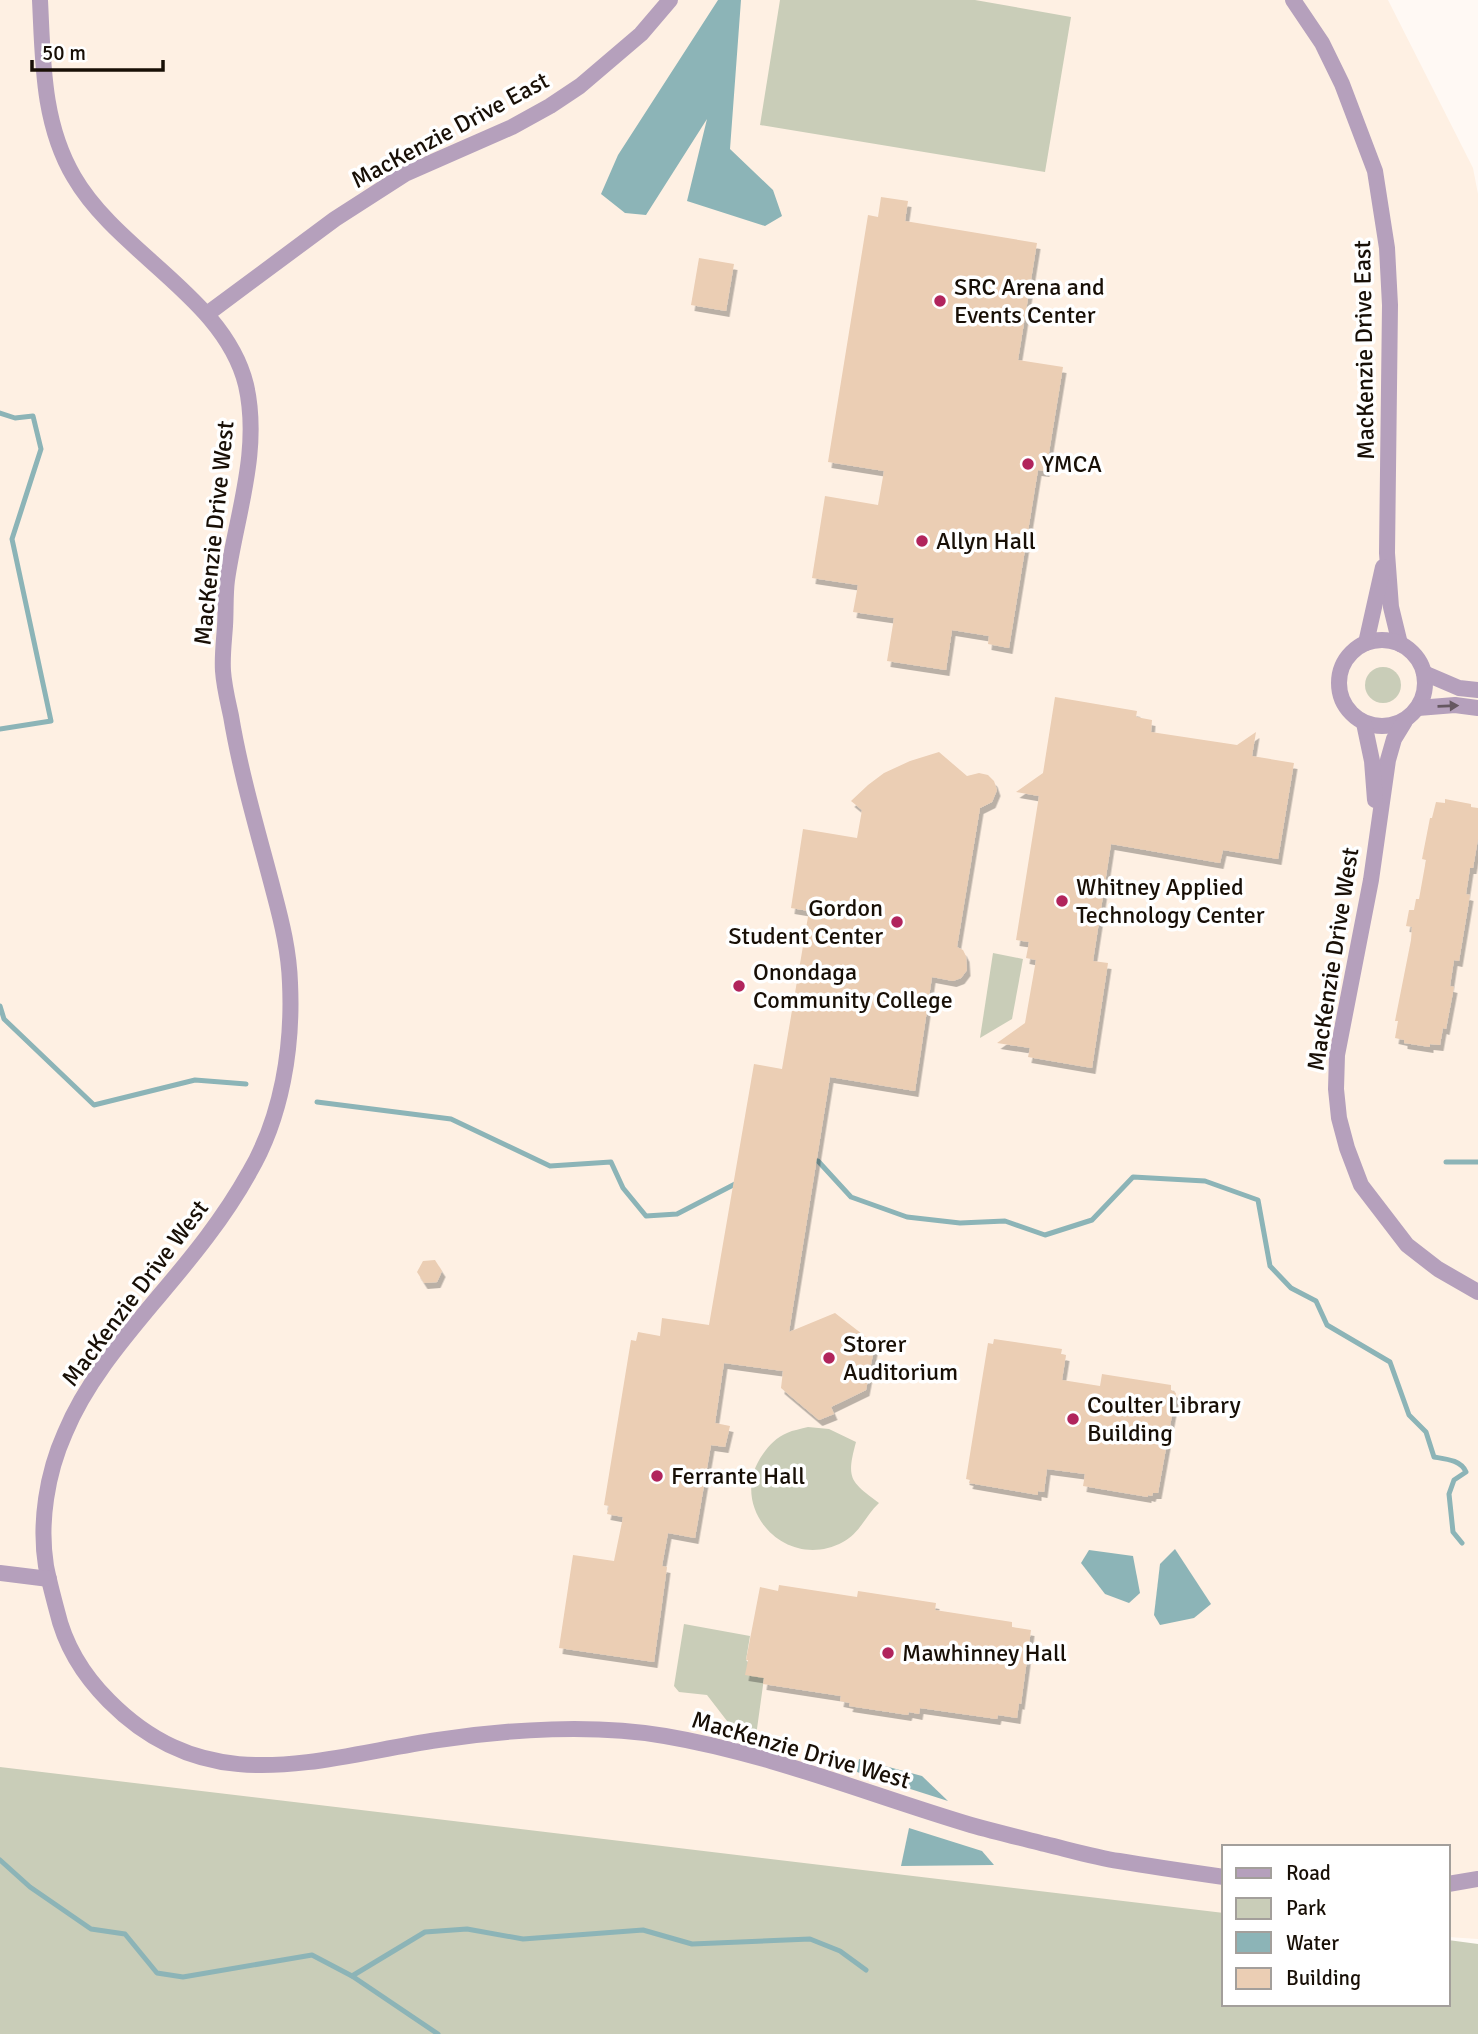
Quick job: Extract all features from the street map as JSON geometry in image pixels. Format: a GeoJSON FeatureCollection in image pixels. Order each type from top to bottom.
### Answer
{"type":"FeatureCollection","features":[{"type":"Feature","properties":{"kind":"street","name":"MacKenzie Drive West"},"geometry":{"type":"LineString","coordinates":[[40,0],[44,88],[60,148],[74,177],[118,232],[207,314],[227,339],[245,382],[251,429],[248,465],[226,584],[223,673],[236,748],[285,938],[291,993],[289,1045],[281,1095],[253,1168],[211,1233],[129,1332],[80,1401],[62,1438],[50,1479],[44,1521],[45,1560],[60,1627],[76,1659],[93,1685],[148,1736],[186,1753],[222,1763],[268,1766],[304,1763],[444,1739],[534,1730],[615,1731],[660,1735],[746,1753],[975,1826],[1112,1860],[1222,1877]]}},
{"type":"Feature","properties":{"kind":"street","name":"MacKenzie Drive East"},"geometry":{"type":"LineString","coordinates":[[207,314],[335,219],[405,174],[512,127],[580,86],[641,34],[670,0]]}},
{"type":"Feature","properties":{"kind":"street","name":"MacKenzie Drive East"},"geometry":{"type":"LineString","coordinates":[[1293,0],[1327,53],[1342,84],[1375,171],[1387,248],[1390,305],[1387,552],[1391,607],[1400,644]]}},
{"type":"Feature","properties":{"kind":"street","name":"MacKenzie Drive East"},"geometry":{"type":"LineString","coordinates":[[1366,643],[1387,552]]}},
{"type":"Feature","properties":{"kind":"street"},"geometry":{"type":"LineString","coordinates":[[1384,640],[1400,644],[1416,656],[1424,673],[1424,695],[1418,708],[1405,721],[1377,727],[1364,723],[1353,716],[1345,706],[1340,694],[1341,669],[1347,658],[1366,643],[1384,640]]}},
{"type":"Feature","properties":{"kind":"street"},"geometry":{"type":"LineString","coordinates":[[1424,673],[1459,688],[1478,690]]}},
{"type":"Feature","properties":{"kind":"street"},"geometry":{"type":"LineString","coordinates":[[1418,708],[1455,705],[1478,708]]}},
{"type":"Feature","properties":{"kind":"street","name":"MacKenzie Drive West"},"geometry":{"type":"LineString","coordinates":[[1405,721],[1394,739],[1388,760],[1371,880],[1337,1055],[1339,1118],[1361,1185],[1382,1214],[1408,1245],[1438,1269],[1478,1292]]}},
{"type":"Feature","properties":{"kind":"street","name":"MacKenzie Drive West"},"geometry":{"type":"LineString","coordinates":[[1364,723],[1373,761],[1377,827]]}},
{"type":"Feature","properties":{"kind":"street"},"geometry":{"type":"LineString","coordinates":[[0,1573],[49,1579]]}},
{"type":"Feature","properties":{"kind":"street"},"geometry":{"type":"LineString","coordinates":[[1450,1884],[1478,1879]]}},
{"type":"Feature","properties":{"kind":"shaded area","name":"Onondaga Community College"},"geometry":{"type":"Polygon","coordinates":[[[0,0],[1388,0],[1473,168],[1478,194],[1478,1939],[1450,1937],[1450,1845],[1222,1845],[1222,1918],[0,1779],[0,0]]]}},
{"type":"Feature","properties":{"kind":"green space"},"geometry":{"type":"Polygon","coordinates":[[[780,0],[975,0],[1071,17],[1045,172],[760,125],[780,0]]]}},
{"type":"Feature","properties":{"kind":"green space"},"geometry":{"type":"Polygon","coordinates":[[[1383,667],[1396,672],[1401,685],[1396,698],[1383,703],[1370,698],[1365,685],[1370,672],[1383,667]]]}},
{"type":"Feature","properties":{"kind":"green space"},"geometry":{"type":"Polygon","coordinates":[[[993,953],[1023,959],[1012,1019],[980,1038],[993,953]]]}},
{"type":"Feature","properties":{"kind":"green space"},"geometry":{"type":"Polygon","coordinates":[[[808,1427],[829,1429],[856,1442],[851,1464],[853,1478],[856,1484],[879,1503],[849,1538],[822,1549],[801,1549],[783,1542],[767,1530],[757,1513],[751,1494],[753,1474],[768,1447],[783,1435],[808,1427]]]}},
{"type":"Feature","properties":{"kind":"green space"},"geometry":{"type":"Polygon","coordinates":[[[684,1624],[750,1636],[746,1660],[764,1678],[756,1736],[734,1730],[707,1695],[679,1692],[674,1686],[684,1624]]]}},
{"type":"Feature","properties":{"kind":"green space"},"geometry":{"type":"Polygon","coordinates":[[[0,1767],[1222,1913],[1222,2006],[1450,2006],[1450,1940],[1478,1944],[1478,2034],[0,2034],[0,1767]]]}},
{"type":"Feature","properties":{"kind":"water"},"geometry":{"type":"Polygon","coordinates":[[[718,0],[741,0],[730,149],[773,190],[782,216],[765,226],[687,201],[707,119],[646,215],[625,213],[601,194],[618,155],[718,0]]]}},
{"type":"Feature","properties":{"kind":"water"},"geometry":{"type":"Polygon","coordinates":[[[1175,1549],[1211,1604],[1194,1618],[1160,1625],[1154,1615],[1160,1564],[1175,1549]]]}},
{"type":"Feature","properties":{"kind":"water"},"geometry":{"type":"Polygon","coordinates":[[[1089,1550],[1133,1556],[1140,1593],[1129,1603],[1105,1594],[1081,1563],[1089,1550]]]}},
{"type":"Feature","properties":{"kind":"water"},"geometry":{"type":"Polygon","coordinates":[[[859,1759],[922,1776],[948,1801],[857,1772],[859,1759]]]}},
{"type":"Feature","properties":{"kind":"water"},"geometry":{"type":"Polygon","coordinates":[[[909,1828],[982,1851],[994,1865],[901,1866],[909,1828]]]}},
{"type":"Feature","properties":{"kind":"building"},"geometry":{"type":"Polygon","coordinates":[[[881,197],[908,201],[905,221],[1037,243],[1018,360],[1063,367],[1046,471],[1038,470],[1009,648],[988,644],[989,636],[952,630],[946,670],[887,661],[894,618],[853,612],[858,585],[812,578],[825,496],[878,505],[884,471],[828,462],[868,215],[878,217],[881,197]]]}},
{"type":"Feature","properties":{"kind":"building"},"geometry":{"type":"Polygon","coordinates":[[[699,258],[734,264],[726,311],[691,305],[699,258]]]}},
{"type":"Feature","properties":{"kind":"building","name":"Whitney Applied Technology Center"},"geometry":{"type":"Polygon","coordinates":[[[1055,697],[1137,711],[1136,717],[1152,720],[1151,732],[1237,745],[1256,732],[1252,756],[1294,763],[1278,859],[1223,850],[1220,863],[1111,844],[1093,961],[1108,963],[1092,1068],[1028,1057],[1030,1048],[997,1043],[1025,1023],[1036,960],[1026,958],[1029,942],[1016,940],[1039,796],[1016,792],[1043,773],[1055,697]]]}},
{"type":"Feature","properties":{"kind":"building"},"geometry":{"type":"Polygon","coordinates":[[[939,752],[967,776],[979,773],[988,775],[997,790],[992,802],[980,808],[957,947],[963,950],[966,956],[967,970],[961,978],[953,981],[932,977],[915,1091],[830,1077],[789,1332],[835,1313],[875,1344],[866,1390],[831,1407],[834,1414],[819,1420],[781,1388],[783,1371],[724,1363],[715,1423],[730,1426],[725,1447],[711,1445],[695,1538],[668,1533],[662,1566],[667,1567],[654,1662],[559,1648],[573,1555],[614,1561],[623,1517],[607,1514],[609,1506],[604,1505],[631,1340],[636,1341],[638,1332],[660,1336],[662,1318],[709,1325],[754,1064],[782,1069],[809,911],[791,908],[803,829],[857,838],[862,810],[851,801],[884,773],[939,752]]]}},
{"type":"Feature","properties":{"kind":"building"},"geometry":{"type":"Polygon","coordinates":[[[1445,799],[1478,808],[1478,839],[1473,868],[1470,868],[1466,894],[1470,895],[1459,961],[1454,960],[1450,986],[1454,987],[1446,1029],[1443,1028],[1440,1045],[1430,1044],[1430,1047],[1404,1043],[1404,1040],[1395,1038],[1398,1021],[1395,1021],[1411,940],[1412,927],[1406,926],[1409,910],[1414,910],[1416,899],[1419,899],[1426,860],[1422,859],[1430,818],[1436,802],[1445,803],[1445,799]]]}},
{"type":"Feature","properties":{"kind":"building"},"geometry":{"type":"Polygon","coordinates":[[[435,1260],[442,1271],[437,1282],[424,1283],[417,1272],[423,1261],[435,1260]]]}},
{"type":"Feature","properties":{"kind":"building","name":"Coulter Library Building"},"geometry":{"type":"Polygon","coordinates":[[[994,1339],[1062,1349],[1061,1354],[1066,1355],[1062,1380],[1100,1386],[1102,1374],[1171,1385],[1171,1390],[1176,1393],[1158,1493],[1148,1497],[1083,1486],[1085,1474],[1047,1469],[1044,1492],[1038,1491],[1038,1495],[969,1483],[970,1480],[966,1479],[988,1343],[993,1344],[994,1339]]]}},
{"type":"Feature","properties":{"kind":"building","name":"Mawhinney Hall"},"geometry":{"type":"Polygon","coordinates":[[[779,1585],[857,1597],[858,1591],[936,1603],[935,1610],[1012,1622],[1012,1627],[1031,1630],[1017,1718],[998,1715],[997,1719],[920,1708],[919,1714],[909,1712],[908,1715],[849,1706],[850,1703],[840,1701],[841,1696],[763,1684],[764,1678],[745,1675],[760,1587],[778,1591],[779,1585]]]}},
{"type":"Feature","properties":{"kind":"waterway"},"geometry":{"type":"LineString","coordinates":[[0,413],[15,418],[33,416],[41,449],[12,539],[51,721],[0,729]]}},
{"type":"Feature","properties":{"kind":"waterway"},"geometry":{"type":"LineString","coordinates":[[0,1006],[4,1019],[94,1105],[195,1080],[246,1084]]}},
{"type":"Feature","properties":{"kind":"waterway"},"geometry":{"type":"LineString","coordinates":[[317,1102],[451,1119],[550,1166],[611,1162],[623,1188],[646,1216],[677,1214],[737,1183]]}},
{"type":"Feature","properties":{"kind":"waterway"},"geometry":{"type":"LineString","coordinates":[[812,1161],[818,1161],[851,1197],[907,1217],[960,1223],[1005,1221],[1045,1235],[1092,1220],[1133,1177],[1205,1181],[1258,1200],[1270,1266],[1291,1288],[1316,1301],[1327,1325],[1390,1362],[1409,1415],[1426,1432],[1434,1457],[1453,1461],[1464,1468],[1466,1472],[1454,1480],[1449,1494],[1453,1532],[1462,1543]]}},
{"type":"Feature","properties":{"kind":"waterway"},"geometry":{"type":"LineString","coordinates":[[1446,1162],[1478,1162]]}},
{"type":"Feature","properties":{"kind":"waterway"},"geometry":{"type":"LineString","coordinates":[[0,1860],[30,1887],[91,1929],[125,1934],[157,1973],[183,1977],[312,1955],[352,1976],[425,1932],[467,1929],[523,1939],[643,1930],[692,1944],[810,1939],[840,1951],[866,1970]]}},
{"type":"Feature","properties":{"kind":"waterway"},"geometry":{"type":"LineString","coordinates":[[352,1976],[438,2034]]}},
{"type":"Feature","properties":{"kind":"place","name":"SRC Arena and Events Center"},"geometry":{"type":"Point","coordinates":[940,301]}},
{"type":"Feature","properties":{"kind":"place","name":"YMCA"},"geometry":{"type":"Point","coordinates":[1028,464]}},
{"type":"Feature","properties":{"kind":"place","name":"Allyn Hall"},"geometry":{"type":"Point","coordinates":[922,541]}},
{"type":"Feature","properties":{"kind":"place","name":"Whitney Applied Technology Center"},"geometry":{"type":"Point","coordinates":[1062,901]}},
{"type":"Feature","properties":{"kind":"place","name":"Gordon Student Center"},"geometry":{"type":"Point","coordinates":[897,922]}},
{"type":"Feature","properties":{"kind":"place","name":"Onondaga Community College"},"geometry":{"type":"Point","coordinates":[739,986]}},
{"type":"Feature","properties":{"kind":"place","name":"Storer Auditorium"},"geometry":{"type":"Point","coordinates":[829,1358]}},
{"type":"Feature","properties":{"kind":"place","name":"Coulter Library Building"},"geometry":{"type":"Point","coordinates":[1073,1419]}},
{"type":"Feature","properties":{"kind":"place","name":"Ferrante Hall"},"geometry":{"type":"Point","coordinates":[657,1476]}},
{"type":"Feature","properties":{"kind":"place","name":"Mawhinney Hall"},"geometry":{"type":"Point","coordinates":[888,1653]}}]}
